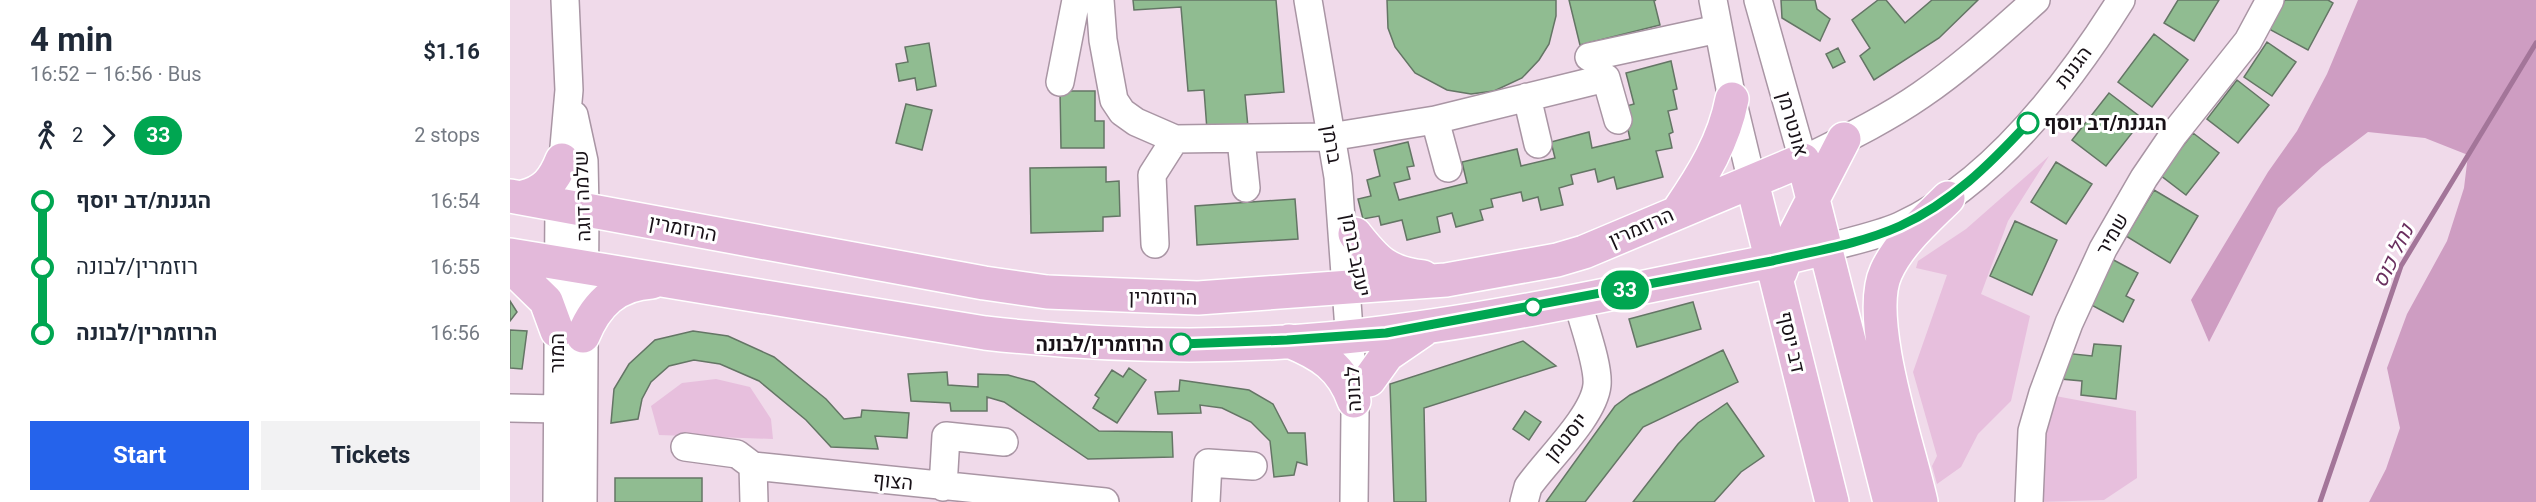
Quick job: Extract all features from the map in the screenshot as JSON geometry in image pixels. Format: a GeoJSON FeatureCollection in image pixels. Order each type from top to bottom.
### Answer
{"type":"FeatureCollection","features":[{"type":"Feature","properties":{"kind":"main road"},"geometry":{"type":"LineString","coordinates":[[1679,210],[1712,159],[1732,99]]}},
{"type":"Feature","properties":{"kind":"main road"},"geometry":{"type":"LineString","coordinates":[[510,255],[973,331],[1058,341],[1155,344],[1287,340],[1359,335],[1430,327],[1769,261],[1813,198],[1844,139]]}},
{"type":"Feature","properties":{"kind":"main road","name":"הרוזמרין"},"geometry":{"type":"LineString","coordinates":[[516,197],[984,283],[1047,291],[1198,298],[1446,280],[1557,260],[1584,252],[1679,210],[1752,182],[1799,157]]}},
{"type":"Feature","properties":{"kind":"main road","name":"אונטרמן"},"geometry":{"type":"LineString","coordinates":[[1799,157],[1826,248]]}},
{"type":"Feature","properties":{"kind":"main road"},"geometry":{"type":"LineString","coordinates":[[1769,261],[1799,157]]}},
{"type":"Feature","properties":{"kind":"main road"},"geometry":{"type":"LineString","coordinates":[[516,197],[549,185],[562,160]]}},
{"type":"Feature","properties":{"kind":"main road","name":"דב יוסף"},"geometry":{"type":"LineString","coordinates":[[1752,182],[1769,261],[1832,502]]}},
{"type":"Feature","properties":{"kind":"main road"},"geometry":{"type":"LineString","coordinates":[[1921,502],[1884,350],[1878,304],[1883,280],[1891,262],[1908,240],[1948,198]]}},
{"type":"Feature","properties":{"kind":"main road"},"geometry":{"type":"LineString","coordinates":[[1355,234],[1372,257],[1384,265],[1409,274],[1446,280]]}},
{"type":"Feature","properties":{"kind":"main road"},"geometry":{"type":"LineString","coordinates":[[1826,248],[1890,502]]}},
{"type":"Feature","properties":{"kind":"main road","name":"הגננת"},"geometry":{"type":"LineString","coordinates":[[1769,261],[1826,248]]}},
{"type":"Feature","properties":{"kind":"main road"},"geometry":{"type":"LineString","coordinates":[[510,266],[546,301],[570,333],[616,291],[646,283],[669,281]]}},
{"type":"Feature","properties":{"kind":"main road"},"geometry":{"type":"LineString","coordinates":[[1287,340],[1318,352],[1361,390],[1387,355],[1430,327]]}},
{"type":"Feature","properties":{"kind":"street","name":"שלמה דוגה"},"geometry":{"type":"LineString","coordinates":[[565,0],[569,90],[562,160],[572,206]]}},
{"type":"Feature","properties":{"kind":"street"},"geometry":{"type":"LineString","coordinates":[[1060,82],[1076,0]]}},
{"type":"Feature","properties":{"kind":"street"},"geometry":{"type":"LineString","coordinates":[[1100,0],[1114,99],[1122,112],[1136,122],[1174,138],[1241,140],[1330,137],[1435,120],[1606,78],[1617,120]]}},
{"type":"Feature","properties":{"kind":"street","name":"ברמן"},"geometry":{"type":"LineString","coordinates":[[1308,0],[1356,288]]}},
{"type":"Feature","properties":{"kind":"street"},"geometry":{"type":"LineString","coordinates":[[1713,0],[1732,99],[1752,182]]}},
{"type":"Feature","properties":{"kind":"street","name":"אונטרמן"},"geometry":{"type":"LineString","coordinates":[[1758,0],[1799,157]]}},
{"type":"Feature","properties":{"kind":"street"},"geometry":{"type":"LineString","coordinates":[[1799,157],[1844,139],[1922,95],[1970,58],[2036,0]]}},
{"type":"Feature","properties":{"kind":"street","name":"הגננת"},"geometry":{"type":"LineString","coordinates":[[1826,248],[1899,226],[1948,198],[1998,155],[2034,117],[2121,0]]}},
{"type":"Feature","properties":{"kind":"street","name":"שמיר"},"geometry":{"type":"LineString","coordinates":[[2029,502],[2028,482],[2035,422],[2069,323],[2103,249],[2144,178],[2174,134],[2248,41],[2270,0]]}},
{"type":"Feature","properties":{"kind":"street"},"geometry":{"type":"LineString","coordinates":[[1589,57],[1718,29]]}},
{"type":"Feature","properties":{"kind":"street","name":"שלמה דוגה"},"geometry":{"type":"LineString","coordinates":[[569,90],[584,161],[572,206]]}},
{"type":"Feature","properties":{"kind":"street"},"geometry":{"type":"LineString","coordinates":[[1527,97],[1538,144]]}},
{"type":"Feature","properties":{"kind":"street"},"geometry":{"type":"LineString","coordinates":[[1435,120],[1448,168]]}},
{"type":"Feature","properties":{"kind":"street"},"geometry":{"type":"LineString","coordinates":[[1155,244],[1152,175],[1174,138]]}},
{"type":"Feature","properties":{"kind":"street"},"geometry":{"type":"LineString","coordinates":[[1241,140],[1246,188]]}},
{"type":"Feature","properties":{"kind":"street","name":"יעקב ברמן"},"geometry":{"type":"LineString","coordinates":[[1338,177],[1355,234],[1356,288]]}},
{"type":"Feature","properties":{"kind":"street","name":"המור"},"geometry":{"type":"LineString","coordinates":[[572,206],[570,333],[583,418],[583,502]]}},
{"type":"Feature","properties":{"kind":"street","name":"לבונה"},"geometry":{"type":"LineString","coordinates":[[1354,502],[1361,390],[1356,288]]}},
{"type":"Feature","properties":{"kind":"street","name":"יוסטמן"},"geometry":{"type":"LineString","coordinates":[[1524,502],[1528,487],[1545,462],[1588,412],[1595,396],[1598,382],[1577,299]]}},
{"type":"Feature","properties":{"kind":"street","name":"המור"},"geometry":{"type":"LineString","coordinates":[[557,502],[557,366],[570,333]]}},
{"type":"Feature","properties":{"kind":"street"},"geometry":{"type":"LineString","coordinates":[[513,412],[543,392],[552,380],[557,366]]}},
{"type":"Feature","properties":{"kind":"street"},"geometry":{"type":"LineString","coordinates":[[513,412],[557,418],[583,418]]}},
{"type":"Feature","properties":{"kind":"street"},"geometry":{"type":"LineString","coordinates":[[943,487],[946,436],[1004,442]]}},
{"type":"Feature","properties":{"kind":"street"},"geometry":{"type":"LineString","coordinates":[[685,447],[737,454],[753,466],[754,502]]}},
{"type":"Feature","properties":{"kind":"street"},"geometry":{"type":"LineString","coordinates":[[1206,502],[1208,463],[1253,466]]}},
{"type":"Feature","properties":{"kind":"street","name":"הצוף"},"geometry":{"type":"LineString","coordinates":[[753,466],[943,487],[1013,498],[1105,502]]}},
{"type":"Feature","properties":{"kind":"shaded area"},"geometry":{"type":"Polygon","coordinates":[[[2358,0],[2536,0],[2536,502],[2369,502],[2386,469],[2400,428],[2387,368],[2407,314],[2447,241],[2464,188],[2468,155],[2425,138],[2368,132],[2322,167],[2278,208],[2209,342],[2191,300],[2268,172],[2297,131],[2327,74],[2358,0]]]}},
{"type":"Feature","properties":{"kind":"shaded area"},"geometry":{"type":"Polygon","coordinates":[[[2049,156],[2008,221],[1981,294],[2030,316],[2011,401],[1978,434],[1961,467],[1937,484],[1932,466],[1937,456],[1913,372],[1947,275],[1916,268],[1918,261],[1966,229],[2049,156]]]}},
{"type":"Feature","properties":{"kind":"shaded area"},"geometry":{"type":"Polygon","coordinates":[[[716,379],[750,387],[771,419],[773,439],[659,435],[651,406],[682,383],[716,379]]]}},
{"type":"Feature","properties":{"kind":"shaded area"},"geometry":{"type":"Polygon","coordinates":[[[2050,395],[2136,411],[2137,478],[2104,500],[2040,502],[2040,450],[2050,395]]]}},
{"type":"Feature","properties":{"kind":"building"},"geometry":{"type":"Polygon","coordinates":[[[1133,0],[1276,0],[1284,92],[1245,95],[1248,127],[1207,130],[1204,90],[1188,91],[1181,7],[1134,10],[1133,0]]]}},
{"type":"Feature","properties":{"kind":"building"},"geometry":{"type":"Polygon","coordinates":[[[1387,0],[1556,0],[1556,16],[1549,44],[1539,60],[1522,78],[1494,91],[1471,94],[1447,90],[1415,73],[1395,47],[1388,28],[1387,0]]]}},
{"type":"Feature","properties":{"kind":"building"},"geometry":{"type":"Polygon","coordinates":[[[1569,0],[1656,0],[1654,1],[1660,25],[1580,45],[1569,0]]]}},
{"type":"Feature","properties":{"kind":"building"},"geometry":{"type":"Polygon","coordinates":[[[1781,0],[1815,0],[1817,9],[1830,19],[1820,41],[1782,18],[1781,0]]]}},
{"type":"Feature","properties":{"kind":"building"},"geometry":{"type":"Polygon","coordinates":[[[1878,0],[1886,0],[1905,23],[1932,0],[1978,0],[1939,38],[1874,80],[1860,56],[1870,48],[1852,20],[1878,0]]]}},
{"type":"Feature","properties":{"kind":"building"},"geometry":{"type":"Polygon","coordinates":[[[2178,0],[2219,0],[2194,41],[2164,23],[2178,0]]]}},
{"type":"Feature","properties":{"kind":"building"},"geometry":{"type":"Polygon","coordinates":[[[2285,0],[2328,0],[2333,3],[2308,50],[2269,29],[2285,0]]]}},
{"type":"Feature","properties":{"kind":"building"},"geometry":{"type":"Polygon","coordinates":[[[2154,34],[2188,60],[2152,107],[2118,82],[2154,34]]]}},
{"type":"Feature","properties":{"kind":"building"},"geometry":{"type":"Polygon","coordinates":[[[2267,42],[2296,62],[2272,96],[2244,77],[2267,42]]]}},
{"type":"Feature","properties":{"kind":"building"},"geometry":{"type":"Polygon","coordinates":[[[929,43],[936,86],[917,90],[915,78],[899,81],[896,64],[908,62],[905,47],[929,43]]]}},
{"type":"Feature","properties":{"kind":"building"},"geometry":{"type":"Polygon","coordinates":[[[1838,48],[1845,62],[1833,68],[1826,54],[1838,48]]]}},
{"type":"Feature","properties":{"kind":"building"},"geometry":{"type":"Polygon","coordinates":[[[1671,61],[1677,89],[1673,90],[1677,109],[1668,111],[1673,132],[1669,134],[1672,148],[1656,151],[1663,177],[1617,189],[1614,177],[1598,182],[1595,169],[1571,175],[1573,184],[1559,188],[1563,205],[1541,210],[1538,197],[1523,201],[1521,192],[1491,199],[1493,207],[1480,210],[1483,220],[1456,227],[1452,213],[1437,217],[1440,232],[1407,240],[1402,220],[1381,225],[1379,216],[1363,219],[1358,199],[1371,196],[1367,180],[1380,176],[1374,150],[1408,142],[1414,166],[1407,167],[1410,179],[1394,183],[1399,200],[1467,183],[1462,162],[1517,149],[1521,166],[1555,158],[1551,142],[1589,132],[1592,148],[1630,139],[1623,107],[1634,104],[1626,73],[1671,61]]]}},
{"type":"Feature","properties":{"kind":"building"},"geometry":{"type":"Polygon","coordinates":[[[2237,80],[2269,105],[2238,143],[2207,119],[2237,80]]]}},
{"type":"Feature","properties":{"kind":"building"},"geometry":{"type":"Polygon","coordinates":[[[1060,91],[1095,91],[1095,121],[1104,121],[1104,148],[1061,148],[1060,91]]]}},
{"type":"Feature","properties":{"kind":"building"},"geometry":{"type":"Polygon","coordinates":[[[2109,93],[2143,119],[2106,166],[2072,140],[2109,93]]]}},
{"type":"Feature","properties":{"kind":"building"},"geometry":{"type":"Polygon","coordinates":[[[906,104],[932,110],[922,150],[896,143],[906,104]]]}},
{"type":"Feature","properties":{"kind":"building"},"geometry":{"type":"Polygon","coordinates":[[[2193,133],[2219,153],[2186,195],[2160,175],[2193,133]]]}},
{"type":"Feature","properties":{"kind":"building"},"geometry":{"type":"Polygon","coordinates":[[[2056,162],[2092,184],[2066,224],[2031,202],[2056,162]]]}},
{"type":"Feature","properties":{"kind":"building"},"geometry":{"type":"Polygon","coordinates":[[[1106,167],[1106,182],[1119,181],[1120,216],[1103,217],[1103,231],[1031,233],[1030,168],[1106,167]]]}},
{"type":"Feature","properties":{"kind":"building"},"geometry":{"type":"Polygon","coordinates":[[[2154,190],[2198,216],[2170,263],[2126,236],[2154,190]]]}},
{"type":"Feature","properties":{"kind":"building"},"geometry":{"type":"Polygon","coordinates":[[[1295,199],[1298,239],[1197,245],[1195,206],[1295,199]]]}},
{"type":"Feature","properties":{"kind":"building"},"geometry":{"type":"Polygon","coordinates":[[[2015,221],[2057,240],[2032,295],[1990,276],[2015,221]]]}},
{"type":"Feature","properties":{"kind":"building"},"geometry":{"type":"Polygon","coordinates":[[[2108,257],[2138,273],[2126,296],[2134,300],[2123,322],[2084,301],[2108,257]]]}},
{"type":"Feature","properties":{"kind":"building"},"geometry":{"type":"Polygon","coordinates":[[[510,301],[517,312],[510,321],[510,301]]]}},
{"type":"Feature","properties":{"kind":"building"},"geometry":{"type":"Polygon","coordinates":[[[1693,302],[1701,329],[1637,347],[1629,319],[1693,302]]]}},
{"type":"Feature","properties":{"kind":"building"},"geometry":{"type":"Polygon","coordinates":[[[510,330],[527,331],[522,369],[510,368],[510,330]]]}},
{"type":"Feature","properties":{"kind":"building"},"geometry":{"type":"Polygon","coordinates":[[[693,331],[728,336],[774,357],[826,399],[844,419],[861,417],[862,410],[909,413],[907,438],[875,436],[878,449],[831,447],[806,420],[759,381],[720,364],[694,360],[669,366],[651,382],[642,399],[638,419],[611,423],[614,389],[629,364],[655,340],[693,331]]]}},
{"type":"Feature","properties":{"kind":"building"},"geometry":{"type":"Polygon","coordinates":[[[1523,341],[1556,366],[1424,408],[1426,502],[1394,502],[1390,384],[1523,341]]]}},
{"type":"Feature","properties":{"kind":"building"},"geometry":{"type":"Polygon","coordinates":[[[2094,344],[2121,346],[2116,399],[2081,395],[2082,381],[2061,379],[2064,353],[2092,356],[2094,344]]]}},
{"type":"Feature","properties":{"kind":"building"},"geometry":{"type":"Polygon","coordinates":[[[1723,350],[1738,382],[1643,427],[1585,502],[1546,502],[1615,406],[1630,395],[1723,350]]]}},
{"type":"Feature","properties":{"kind":"building"},"geometry":{"type":"Polygon","coordinates":[[[1129,368],[1146,380],[1117,423],[1093,408],[1099,398],[1095,395],[1112,370],[1123,377],[1129,368]]]}},
{"type":"Feature","properties":{"kind":"building"},"geometry":{"type":"Polygon","coordinates":[[[947,372],[948,385],[978,387],[978,374],[1008,375],[1034,382],[1099,431],[1172,432],[1173,457],[1088,459],[1004,402],[987,397],[987,411],[951,411],[950,403],[911,401],[908,374],[947,372]]]}},
{"type":"Feature","properties":{"kind":"building"},"geometry":{"type":"Polygon","coordinates":[[[1180,380],[1249,390],[1273,404],[1288,433],[1305,433],[1307,465],[1297,462],[1294,475],[1274,477],[1270,441],[1251,422],[1222,408],[1200,405],[1201,413],[1158,414],[1155,392],[1179,391],[1180,380]]]}},
{"type":"Feature","properties":{"kind":"building"},"geometry":{"type":"Polygon","coordinates":[[[1727,403],[1764,456],[1741,472],[1714,502],[1633,502],[1678,444],[1698,423],[1727,403]]]}},
{"type":"Feature","properties":{"kind":"building"},"geometry":{"type":"Polygon","coordinates":[[[1525,411],[1541,422],[1529,440],[1513,429],[1525,411]]]}},
{"type":"Feature","properties":{"kind":"building"},"geometry":{"type":"Polygon","coordinates":[[[615,478],[702,478],[702,502],[615,502],[615,478]]]}},
{"type":"Feature","properties":{"kind":"waterway","name":"נחל כוס"},"geometry":{"type":"LineString","coordinates":[[2320,502],[2401,266],[2536,43]]}},
{"type":"Feature","properties":{"kind":"bus line","name":"33"},"geometry":{"type":"LineString","coordinates":[[1181,344],[1308,339],[1430,327],[1772,261],[1826,248],[1883,232],[1931,209],[1972,180],[2028,123]]}},
{"type":"Feature","properties":{"kind":"place","name":"הגננת/דב יוסף"},"geometry":{"type":"Point","coordinates":[2028,123]}},
{"type":"Feature","properties":{"kind":"place","name":"הרוזמרין/לבונה"},"geometry":{"type":"Point","coordinates":[1181,344]}}]}
